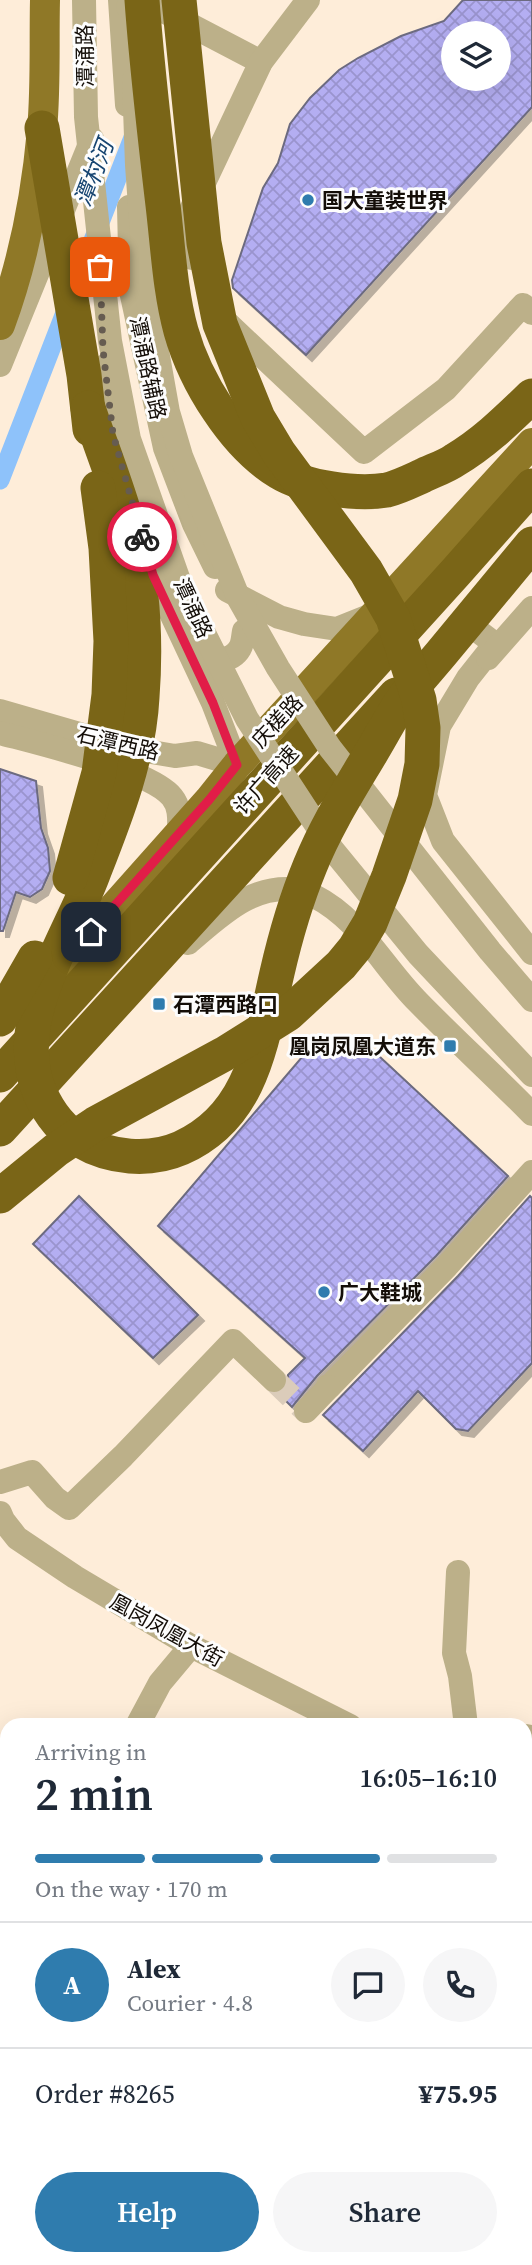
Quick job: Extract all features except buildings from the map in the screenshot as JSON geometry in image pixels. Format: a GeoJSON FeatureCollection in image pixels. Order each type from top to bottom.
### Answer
{"type":"FeatureCollection","features":[{"type":"Feature","properties":{"kind":"highway"},"geometry":{"type":"LineString","coordinates":[[144,2],[146,60],[172,283],[181,332],[207,390],[234,432],[281,473],[321,487],[348,492],[388,489],[454,461],[493,433],[532,396]]}},
{"type":"Feature","properties":{"kind":"highway"},"geometry":{"type":"LineString","coordinates":[[0,1195],[56,1150],[95,1124],[224,1054],[288,1014],[341,965],[370,923],[389,876],[415,800],[422,764],[423,728],[419,701],[393,618],[366,571],[279,453],[258,418],[220,324],[204,243],[144,2]]}},
{"type":"Feature","properties":{"kind":"highway"},"geometry":{"type":"LineString","coordinates":[[0,1019],[43,945],[70,877],[99,773],[109,695],[111,641],[106,548],[88,408],[42,128]]}},
{"type":"Feature","properties":{"kind":"highway"},"geometry":{"type":"LineString","coordinates":[[88,408],[130,535],[135,558],[142,636],[142,697],[136,744],[116,813],[92,877],[35,1010],[31,1048],[34,1080],[46,1107],[70,1135],[90,1147],[112,1154],[154,1156],[177,1150],[198,1139],[222,1120],[237,1102],[250,1077],[260,1048],[282,952],[309,868],[331,819],[403,699],[532,543]]}},
{"type":"Feature","properties":{"kind":"highway","name":"许广高速"},"geometry":{"type":"LineString","coordinates":[[0,1074],[532,486]]}},
{"type":"Feature","properties":{"kind":"highway","name":"许广高速"},"geometry":{"type":"LineString","coordinates":[[0,1129],[323,777],[532,543]]}},
{"type":"Feature","properties":{"kind":"main road"},"geometry":{"type":"LineString","coordinates":[[0,325],[16,284],[36,188],[42,128],[46,0]]}},
{"type":"Feature","properties":{"kind":"main road","name":"庆槎路"},"geometry":{"type":"LineString","coordinates":[[0,1037],[237,765],[532,443]]}},
{"type":"Feature","properties":{"kind":"main road"},"geometry":{"type":"LineString","coordinates":[[0,1143],[359,755],[532,561]]}},
{"type":"Feature","properties":{"kind":"street","name":"潭涌路"},"geometry":{"type":"LineString","coordinates":[[84,0],[86,117],[110,341],[129,439],[182,589],[247,719],[332,849],[418,954],[532,1075]]}},
{"type":"Feature","properties":{"kind":"street","name":"潭涌路辅路"},"geometry":{"type":"LineString","coordinates":[[96,0],[96,129],[103,350],[113,434],[153,575],[213,703],[237,765]]}},
{"type":"Feature","properties":{"kind":"street"},"geometry":{"type":"LineString","coordinates":[[308,0],[261,62],[184,225],[202,300],[364,452],[446,388],[523,305],[532,313]]}},
{"type":"Feature","properties":{"kind":"street","name":"潭涌路辅路"},"geometry":{"type":"LineString","coordinates":[[144,2],[127,98],[131,290],[165,448],[194,524],[244,631],[293,704]]}},
{"type":"Feature","properties":{"kind":"street"},"geometry":{"type":"LineString","coordinates":[[261,62],[144,2],[136,164],[146,289],[168,412],[181,456],[239,599],[278,668],[330,748],[490,951],[532,1000]]}},
{"type":"Feature","properties":{"kind":"street"},"geometry":{"type":"LineString","coordinates":[[0,366],[96,129]]}},
{"type":"Feature","properties":{"kind":"street"},"geometry":{"type":"LineString","coordinates":[[225,589],[279,617],[304,624],[337,629],[376,613]]}},
{"type":"Feature","properties":{"kind":"street"},"geometry":{"type":"LineString","coordinates":[[359,755],[463,686],[532,608]]}},
{"type":"Feature","properties":{"kind":"street"},"geometry":{"type":"LineString","coordinates":[[474,628],[495,644],[463,686],[439,726],[425,795],[443,841],[532,953]]}},
{"type":"Feature","properties":{"kind":"street"},"geometry":{"type":"LineString","coordinates":[[182,638],[197,653],[211,660],[223,659],[240,648],[244,631]]}},
{"type":"Feature","properties":{"kind":"street","name":"石潭西路"},"geometry":{"type":"LineString","coordinates":[[0,711],[128,748],[175,756],[197,753],[237,765]]}},
{"type":"Feature","properties":{"kind":"street","name":"石潭西路"},"geometry":{"type":"LineString","coordinates":[[0,733],[92,759],[150,780],[171,796],[179,808],[179,834]]}},
{"type":"Feature","properties":{"kind":"street"},"geometry":{"type":"LineString","coordinates":[[169,959],[232,906],[254,894],[275,890],[301,890],[331,905],[351,922],[416,1000],[532,1114]]}},
{"type":"Feature","properties":{"kind":"street"},"geometry":{"type":"LineString","coordinates":[[306,1411],[447,1266],[532,1172]]}},
{"type":"Feature","properties":{"kind":"street"},"geometry":{"type":"LineString","coordinates":[[0,1482],[32,1472],[55,1499],[69,1508],[233,1341],[274,1380]]}},
{"type":"Feature","properties":{"kind":"street","name":"凰岗凤凰大街"},"geometry":{"type":"LineString","coordinates":[[0,1513],[17,1538],[75,1577],[191,1646],[334,1718]]}},
{"type":"Feature","properties":{"kind":"street"},"geometry":{"type":"LineString","coordinates":[[458,1572],[454,1653],[460,1675],[465,1718]]}},
{"type":"Feature","properties":{"kind":"street"},"geometry":{"type":"LineString","coordinates":[[140,1718],[160,1683],[191,1646]]}},
{"type":"Feature","properties":{"kind":"waterway","name":"潭村河"},"geometry":{"type":"LineString","coordinates":[[0,480],[134,135]]}},
{"type":"Feature","properties":{"kind":"tunnel"},"geometry":{"type":"LineString","coordinates":[[274,1380],[306,1411]]}},
{"type":"Feature","properties":{"kind":"way so far"},"geometry":{"type":"LineString","coordinates":[[100,267],[103,350],[113,434],[142,537]]}},
{"type":"Feature","properties":{"kind":"place","name":"国大童装世界"},"geometry":{"type":"Point","coordinates":[308,200]}},
{"type":"Feature","properties":{"kind":"place","name":"石潭西路口"},"geometry":{"type":"Point","coordinates":[159,1004]}},
{"type":"Feature","properties":{"kind":"place","name":"凰岗凤凰大道东"},"geometry":{"type":"Point","coordinates":[450,1046]}},
{"type":"Feature","properties":{"kind":"place","name":"广大鞋城"},"geometry":{"type":"Point","coordinates":[324,1292]}},
{"type":"Feature","properties":{"kind":"route"},"geometry":{"type":"LineString","coordinates":[[91,932],[237,765],[213,703],[153,575],[142,537]]}}]}
